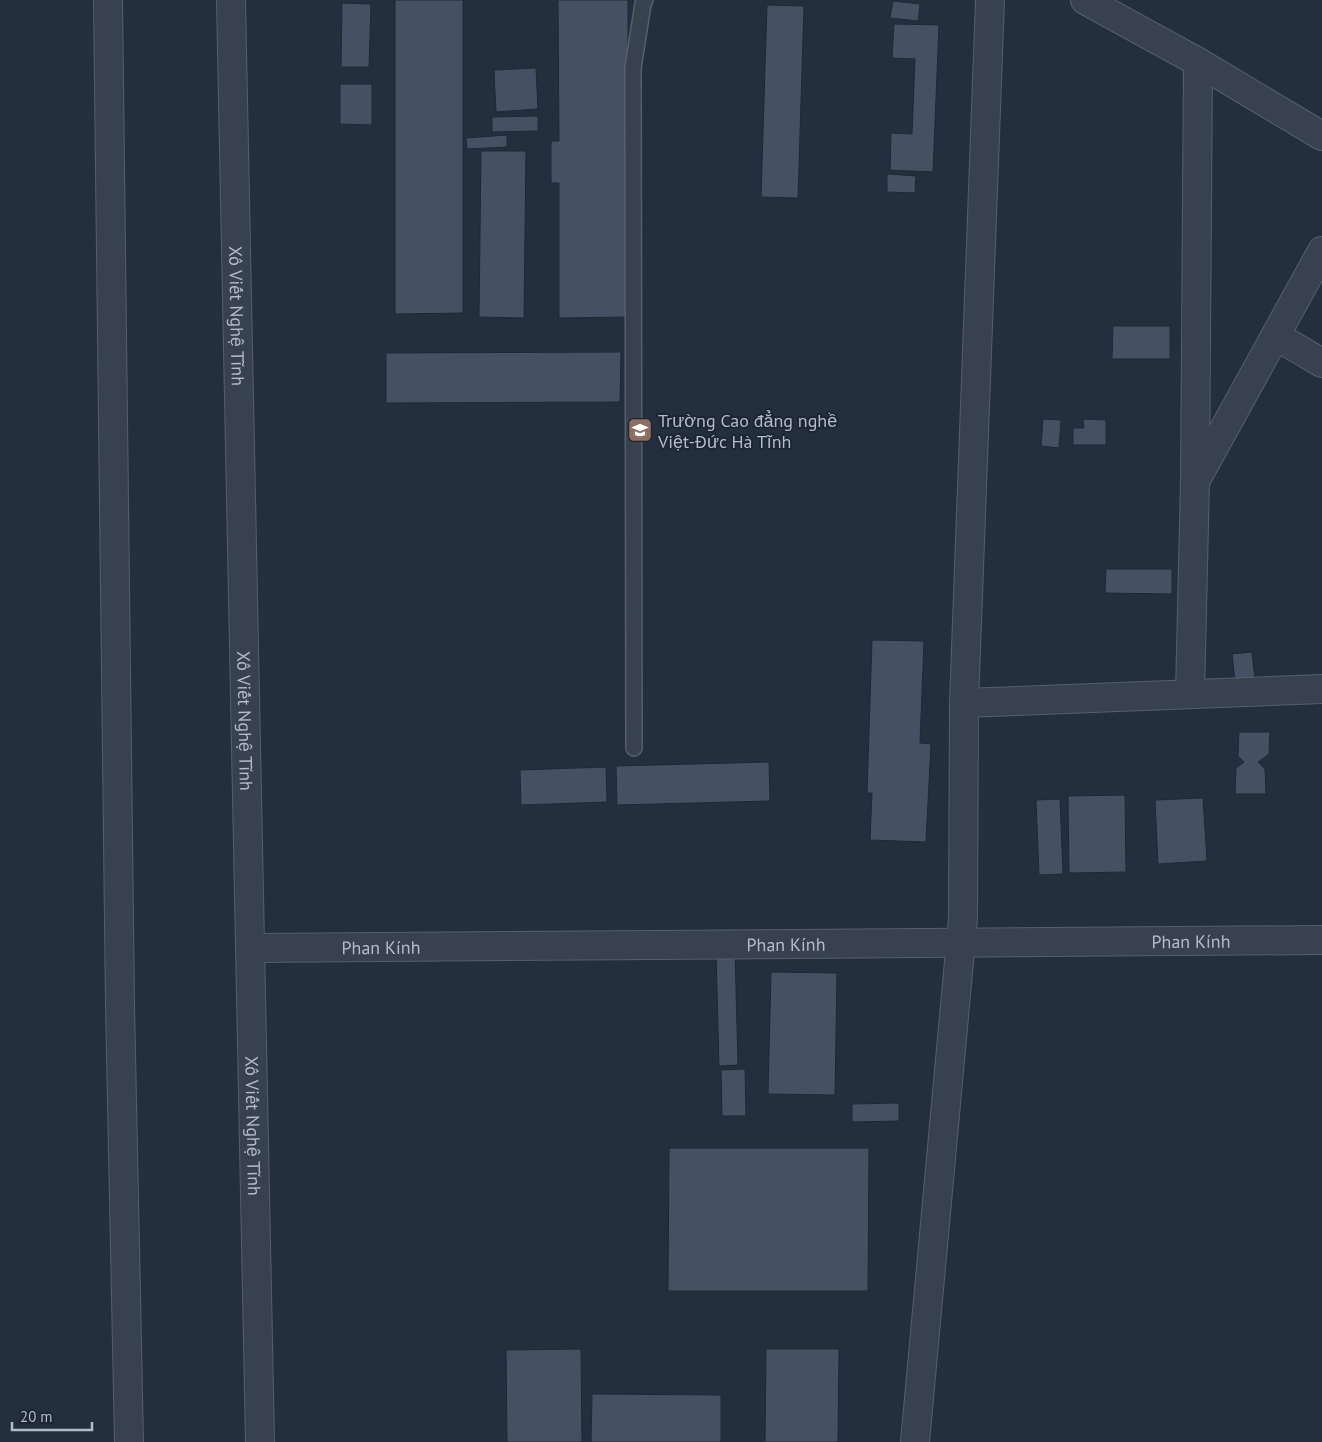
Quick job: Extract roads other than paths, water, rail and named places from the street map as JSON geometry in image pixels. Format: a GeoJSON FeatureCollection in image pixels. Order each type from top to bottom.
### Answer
{"type":"FeatureCollection","features":[{"type":"Feature","properties":{"kind":"street"},"geometry":{"type":"LineString","coordinates":[[108,0],[120,1005],[129,1442]]}},
{"type":"Feature","properties":{"kind":"street","name":"Xô Viết Nghệ Tĩnh"},"geometry":{"type":"LineString","coordinates":[[231,0],[260,1442]]}},
{"type":"Feature","properties":{"kind":"street"},"geometry":{"type":"LineString","coordinates":[[915,1442],[963,918],[964,703],[990,0]]}},
{"type":"Feature","properties":{"kind":"street"},"geometry":{"type":"LineString","coordinates":[[1085,0],[1198,62],[1322,136]]}},
{"type":"Feature","properties":{"kind":"street"},"geometry":{"type":"LineString","coordinates":[[1190,694],[1195,481],[1198,62]]}},
{"type":"Feature","properties":{"kind":"street"},"geometry":{"type":"LineString","coordinates":[[1195,481],[1322,251]]}},
{"type":"Feature","properties":{"kind":"street"},"geometry":{"type":"LineString","coordinates":[[1276,336],[1322,363]]}},
{"type":"Feature","properties":{"kind":"street"},"geometry":{"type":"LineString","coordinates":[[964,703],[1322,689]]}},
{"type":"Feature","properties":{"kind":"street","name":"Phan Kính"},"geometry":{"type":"LineString","coordinates":[[250,948],[1322,940]]}},
{"type":"Feature","properties":{"kind":"lane"},"geometry":{"type":"LineString","coordinates":[[634,748],[633,68],[645,0]]}},
{"type":"Feature","properties":{"kind":"place","name":"Trường Cao đẳng nghề Việt-Đức Hà Tĩnh"},"geometry":{"type":"Point","coordinates":[640,430]}}]}
